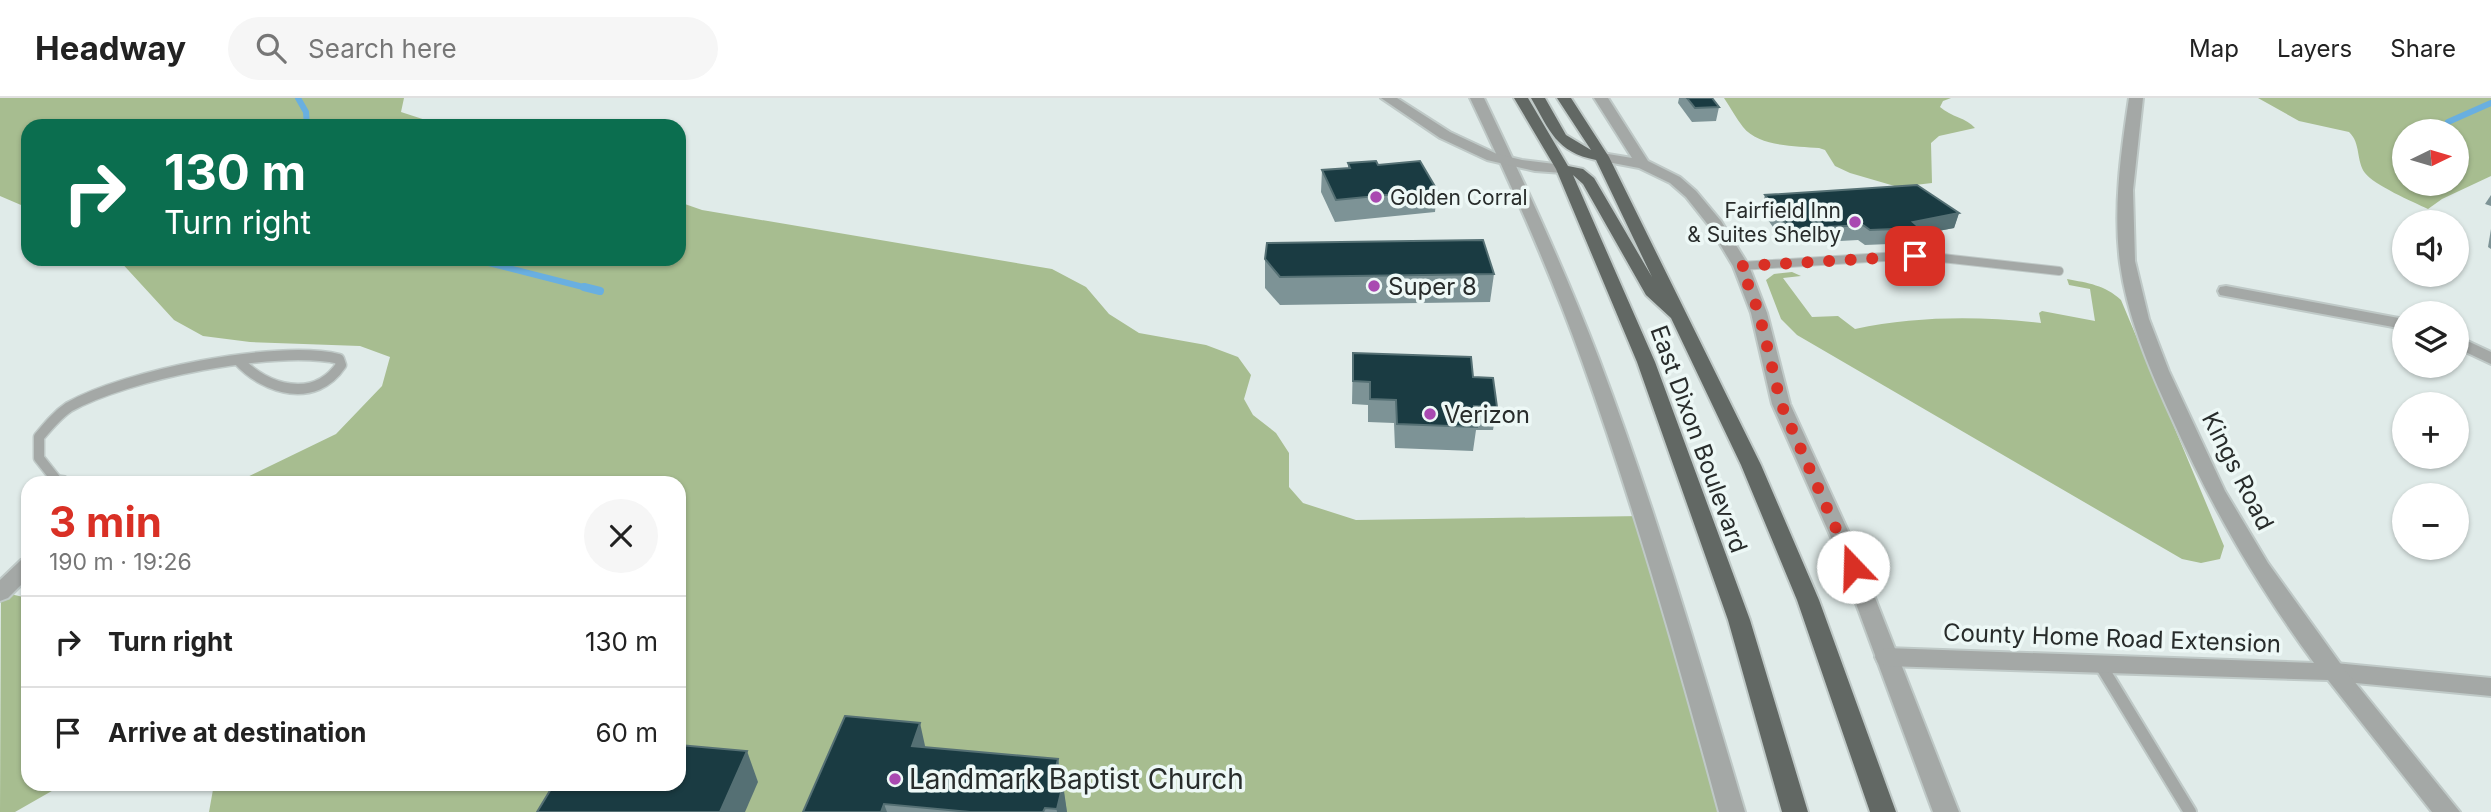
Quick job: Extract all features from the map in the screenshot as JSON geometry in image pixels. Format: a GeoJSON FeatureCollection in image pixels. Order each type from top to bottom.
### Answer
{"type":"FeatureCollection","features":[{"type":"Feature","properties":{"kind":"highway","name":"East Dixon Boulevard"},"geometry":{"type":"LineString","coordinates":[[1521,98],[1563,169],[1607,267],[1660,400],[1739,620],[1795,812]]}},
{"type":"Feature","properties":{"kind":"highway"},"geometry":{"type":"LineString","coordinates":[[1538,98],[1570,148],[1581,154],[1602,157]]}},
{"type":"Feature","properties":{"kind":"highway","name":"East Dixon Boulevard"},"geometry":{"type":"LineString","coordinates":[[1564,98],[1602,157],[1751,465],[1808,600],[1884,812]]}},
{"type":"Feature","properties":{"kind":"highway"},"geometry":{"type":"LineString","coordinates":[[1563,169],[1578,173],[1589,181],[1654,295],[1682,319]]}},
{"type":"Feature","properties":{"kind":"street"},"geometry":{"type":"LineString","coordinates":[[1388,98],[1465,145],[1509,162],[1563,169]]}},
{"type":"Feature","properties":{"kind":"street"},"geometry":{"type":"LineString","coordinates":[[1477,98],[1509,162],[1591,360],[1689,659],[1732,812]]}},
{"type":"Feature","properties":{"kind":"street"},"geometry":{"type":"LineString","coordinates":[[1601,98],[1643,164]]}},
{"type":"Feature","properties":{"kind":"street","name":"Kings Road"},"geometry":{"type":"LineString","coordinates":[[2136,98],[2131,129],[2124,234],[2131,284],[2165,382],[2236,529],[2266,577],[2335,672],[2447,812]]}},
{"type":"Feature","properties":{"kind":"street"},"geometry":{"type":"LineString","coordinates":[[1602,157],[1643,164],[1665,174],[1691,194],[1716,224],[1741,266],[1759,313],[1781,404],[1844,544],[1946,812]]}},
{"type":"Feature","properties":{"kind":"street"},"geometry":{"type":"LineString","coordinates":[[2226,291],[2392,322]]}},
{"type":"Feature","properties":{"kind":"street"},"geometry":{"type":"LineString","coordinates":[[2469,347],[2491,359]]}},
{"type":"Feature","properties":{"kind":"street"},"geometry":{"type":"LineString","coordinates":[[0,593],[21,572]]}},
{"type":"Feature","properties":{"kind":"street","name":"County Home Road Extension"},"geometry":{"type":"LineString","coordinates":[[1886,657],[2335,672],[2491,687]]}},
{"type":"Feature","properties":{"kind":"lane"},"geometry":{"type":"LineString","coordinates":[[1741,266],[1915,256],[2059,271]]}},
{"type":"Feature","properties":{"kind":"lane"},"geometry":{"type":"LineString","coordinates":[[53,476],[39,458],[39,437],[63,411],[97,395],[146,380],[239,361],[306,352],[329,354],[339,359],[341,365],[330,379],[320,384],[284,389],[268,385],[250,373],[239,361]]}},
{"type":"Feature","properties":{"kind":"lane"},"geometry":{"type":"LineString","coordinates":[[2100,664],[2190,812]]}},
{"type":"Feature","properties":{"kind":"green space"},"geometry":{"type":"Polygon","coordinates":[[[0,98],[404,98],[401,112],[422,119],[21,119],[21,205],[0,196],[0,98]]]}},
{"type":"Feature","properties":{"kind":"green space"},"geometry":{"type":"Polygon","coordinates":[[[1724,98],[1951,98],[1943,101],[1940,107],[1975,128],[1939,136],[1931,143],[1932,183],[1898,187],[1835,166],[1825,150],[1768,142],[1750,134],[1724,98]]]}},
{"type":"Feature","properties":{"kind":"green space"},"geometry":{"type":"Polygon","coordinates":[[[2258,98],[2491,98],[2491,176],[2469,186],[2469,119],[2392,119],[2392,192],[2365,173],[2355,141],[2349,132],[2299,121],[2258,98]]]}},
{"type":"Feature","properties":{"kind":"green space"},"geometry":{"type":"Polygon","coordinates":[[[2400,196],[2448,196],[2428,209],[2400,196]]]}},
{"type":"Feature","properties":{"kind":"green space"},"geometry":{"type":"Polygon","coordinates":[[[686,204],[702,210],[1052,269],[1086,287],[1109,314],[1139,333],[1206,345],[1238,357],[1251,375],[1244,399],[1253,415],[1276,433],[1289,453],[1289,487],[1303,503],[1356,520],[1642,516],[1732,812],[209,812],[213,791],[686,791],[686,476],[249,476],[336,434],[382,386],[390,357],[360,346],[250,342],[203,336],[174,320],[124,266],[686,266],[686,204]]]}},
{"type":"Feature","properties":{"kind":"green space"},"geometry":{"type":"Polygon","coordinates":[[[1792,272],[1801,276],[1783,278],[1812,317],[1838,316],[1855,329],[1948,318],[2041,323],[2039,313],[2042,311],[2095,321],[2090,289],[2069,285],[2067,279],[2096,285],[2115,295],[2121,300],[2224,546],[2220,559],[2201,563],[2182,559],[1797,335],[1781,319],[1766,280],[1774,274],[1792,272]]]}},
{"type":"Feature","properties":{"kind":"green space"},"geometry":{"type":"Polygon","coordinates":[[[1,592],[21,596],[21,791],[52,791],[15,812],[0,812],[1,592]]]}},
{"type":"Feature","properties":{"kind":"building"},"geometry":{"type":"Polygon","coordinates":[[[1687,98],[1712,98],[1719,107],[1695,108],[1687,98]]]}},
{"type":"Feature","properties":{"kind":"building"},"geometry":{"type":"Polygon","coordinates":[[[1376,161],[1378,165],[1420,161],[1437,190],[1336,200],[1322,170],[1350,168],[1348,163],[1376,161]]]}},
{"type":"Feature","properties":{"kind":"building"},"geometry":{"type":"Polygon","coordinates":[[[1917,185],[1959,213],[1913,222],[1920,228],[1870,230],[1863,225],[1790,229],[1765,195],[1917,185]]]}},
{"type":"Feature","properties":{"kind":"building"},"geometry":{"type":"Polygon","coordinates":[[[1483,240],[1494,274],[1280,277],[1265,259],[1267,243],[1483,240]]]}},
{"type":"Feature","properties":{"kind":"building"},"geometry":{"type":"Polygon","coordinates":[[[1353,353],[1471,357],[1473,377],[1493,378],[1497,407],[1474,406],[1477,427],[1397,424],[1396,400],[1370,399],[1370,382],[1353,381],[1353,353]]]}},
{"type":"Feature","properties":{"kind":"building"},"geometry":{"type":"Polygon","coordinates":[[[845,716],[920,723],[912,746],[1058,759],[1052,784],[1063,784],[1057,809],[1045,808],[1043,812],[970,812],[884,804],[881,812],[803,812],[845,716]]]}},
{"type":"Feature","properties":{"kind":"building"},"geometry":{"type":"Polygon","coordinates":[[[686,746],[747,751],[720,812],[537,812],[550,791],[686,791],[686,746]]]}},
{"type":"Feature","properties":{"kind":"waterway"},"geometry":{"type":"LineString","coordinates":[[298,98],[306,112],[306,119]]}},
{"type":"Feature","properties":{"kind":"waterway"},"geometry":{"type":"LineString","coordinates":[[2455,119],[2491,103]]}},
{"type":"Feature","properties":{"kind":"waterway"},"geometry":{"type":"LineString","coordinates":[[501,266],[591,289]]}},
{"type":"Feature","properties":{"kind":"waterway"},"geometry":{"type":"LineString","coordinates":[[584,287],[600,291]]}},
{"type":"Feature","properties":{"kind":"place","name":"Golden Corral"},"geometry":{"type":"Point","coordinates":[1376,197]}},
{"type":"Feature","properties":{"kind":"place","name":"Fairfield Inn & Suites Shelby"},"geometry":{"type":"Point","coordinates":[1855,222]}},
{"type":"Feature","properties":{"kind":"place","name":"Super 8"},"geometry":{"type":"Point","coordinates":[1374,286]}},
{"type":"Feature","properties":{"kind":"place","name":"Verizon"},"geometry":{"type":"Point","coordinates":[1430,414]}},
{"type":"Feature","properties":{"kind":"place","name":"Landmark Baptist Church"},"geometry":{"type":"Point","coordinates":[895,779]}},
{"type":"Feature","properties":{"kind":"route"},"geometry":{"type":"LineString","coordinates":[[1853,567],[1776,391],[1763,327],[1741,266],[1915,256]]}}]}
